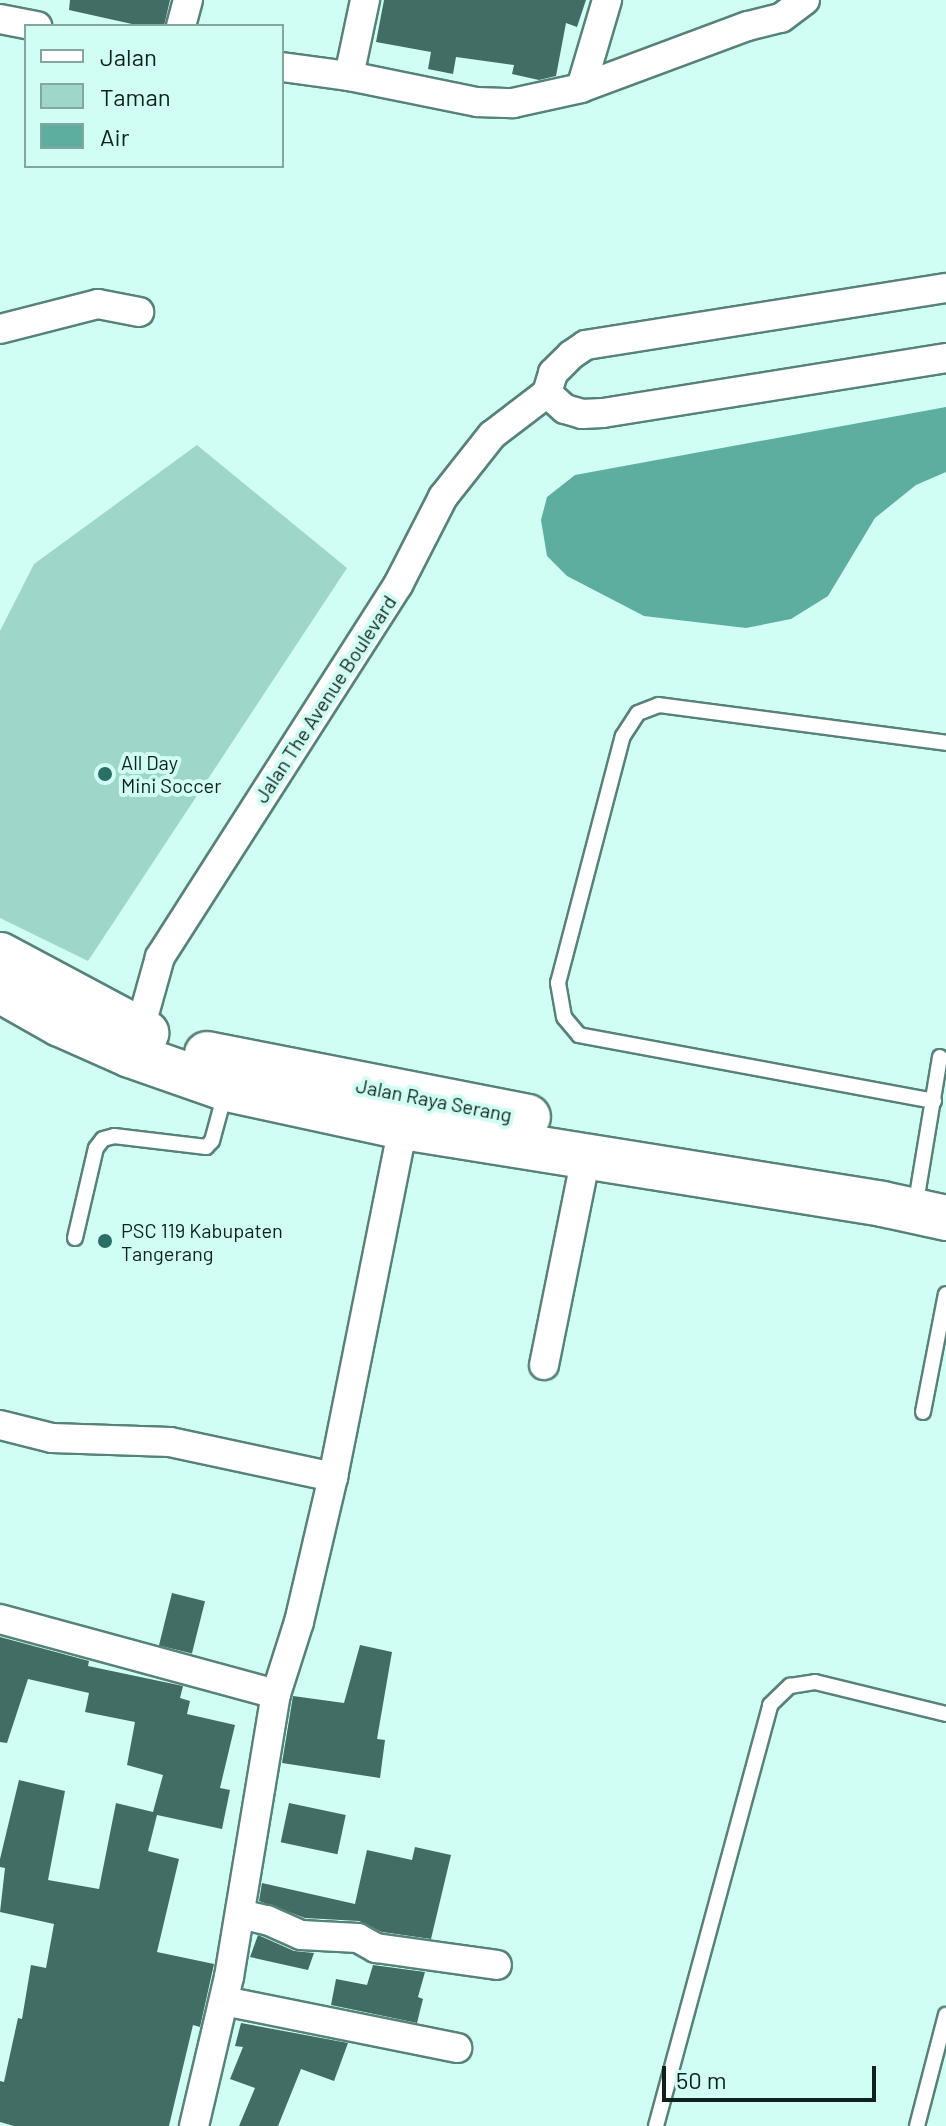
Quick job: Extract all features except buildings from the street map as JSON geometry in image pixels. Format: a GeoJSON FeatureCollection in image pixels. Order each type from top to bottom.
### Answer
{"type":"FeatureCollection","features":[{"type":"Feature","properties":{"kind":"highway","name":"Jalan Raya Serang"},"geometry":{"type":"LineString","coordinates":[[0,955],[136,1043],[227,1089],[403,1127],[914,1212]]}},
{"type":"Feature","properties":{"kind":"highway","name":"Jalan Raya Serang"},"geometry":{"type":"LineString","coordinates":[[0,990],[60,1024],[136,1043],[797,1165],[914,1212]]}},
{"type":"Feature","properties":{"kind":"street"},"geometry":{"type":"LineString","coordinates":[[182,24],[188,0]]}},
{"type":"Feature","properties":{"kind":"street"},"geometry":{"type":"LineString","coordinates":[[349,76],[365,0]]}},
{"type":"Feature","properties":{"kind":"street"},"geometry":{"type":"LineString","coordinates":[[581,88],[607,0]]}},
{"type":"Feature","properties":{"kind":"street"},"geometry":{"type":"LineString","coordinates":[[284,67],[349,76],[477,102],[513,103],[581,88],[748,26],[781,18],[805,0]]}},
{"type":"Feature","properties":{"kind":"street"},"geometry":{"type":"LineString","coordinates":[[0,19],[26,24]]}},
{"type":"Feature","properties":{"kind":"street","name":"Jalan The Avenue Boulevard"},"geometry":{"type":"LineString","coordinates":[[136,1043],[160,957],[398,585],[443,497],[492,435],[547,393],[553,373],[586,345],[946,288]]}},
{"type":"Feature","properties":{"kind":"street"},"geometry":{"type":"LineString","coordinates":[[0,329],[98,304],[139,312]]}},
{"type":"Feature","properties":{"kind":"street"},"geometry":{"type":"LineString","coordinates":[[547,393],[565,409],[582,414],[603,413],[946,358]]}},
{"type":"Feature","properties":{"kind":"street"},"geometry":{"type":"LineString","coordinates":[[194,2126],[224,2001],[276,1694],[299,1622],[333,1477],[403,1127]]}},
{"type":"Feature","properties":{"kind":"street"},"geometry":{"type":"LineString","coordinates":[[544,1365],[586,1157]]}},
{"type":"Feature","properties":{"kind":"street"},"geometry":{"type":"LineString","coordinates":[[0,1425],[52,1438],[170,1442],[333,1477]]}},
{"type":"Feature","properties":{"kind":"street"},"geometry":{"type":"LineString","coordinates":[[0,1619],[276,1694]]}},
{"type":"Feature","properties":{"kind":"street"},"geometry":{"type":"LineString","coordinates":[[240,1914],[267,1920],[301,1935],[358,1938],[376,1948],[497,1965]]}},
{"type":"Feature","properties":{"kind":"street"},"geometry":{"type":"LineString","coordinates":[[224,2001],[457,2048]]}},
{"type":"Feature","properties":{"kind":"lane"},"geometry":{"type":"LineString","coordinates":[[934,1101],[579,1035],[564,1017],[558,983],[623,736],[638,713],[659,705],[946,743]]}},
{"type":"Feature","properties":{"kind":"lane"},"geometry":{"type":"LineString","coordinates":[[914,1212],[940,1057]]}},
{"type":"Feature","properties":{"kind":"lane"},"geometry":{"type":"LineString","coordinates":[[75,1238],[96,1148],[103,1139],[114,1136],[206,1147],[212,1141],[227,1089]]}},
{"type":"Feature","properties":{"kind":"lane"},"geometry":{"type":"LineString","coordinates":[[923,1412],[946,1294]]}},
{"type":"Feature","properties":{"kind":"lane"},"geometry":{"type":"LineString","coordinates":[[656,2126],[770,1705],[790,1686],[815,1682],[946,1714]]}},
{"type":"Feature","properties":{"kind":"lane"},"geometry":{"type":"LineString","coordinates":[[917,2126],[946,2015]]}},
{"type":"Feature","properties":{"kind":"green space","name":"All Day Mini Soccer"},"geometry":{"type":"Polygon","coordinates":[[[197,445],[347,568],[88,961],[0,918],[0,631],[34,564],[197,445]]]}},
{"type":"Feature","properties":{"kind":"water"},"geometry":{"type":"Polygon","coordinates":[[[946,407],[946,472],[916,485],[875,518],[828,596],[791,619],[746,628],[644,616],[567,576],[547,556],[541,520],[547,497],[575,475],[946,407]]]}},
{"type":"Feature","properties":{"kind":"place","name":"All Day Mini Soccer"},"geometry":{"type":"Point","coordinates":[105,774]}},
{"type":"Feature","properties":{"kind":"place","name":"PSC 119 Kabupaten Tangerang"},"geometry":{"type":"Point","coordinates":[105,1241]}}]}
